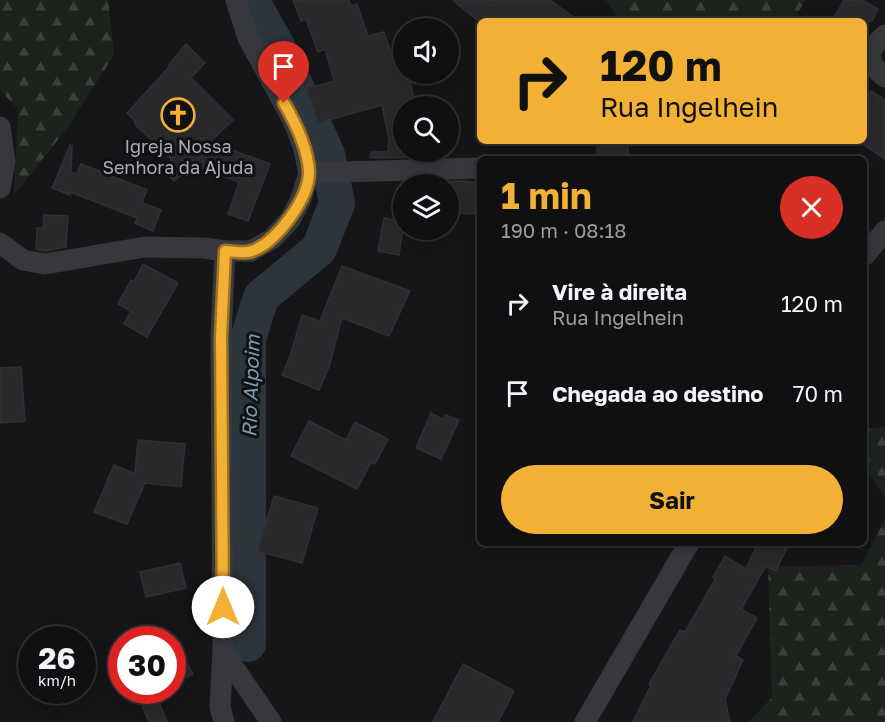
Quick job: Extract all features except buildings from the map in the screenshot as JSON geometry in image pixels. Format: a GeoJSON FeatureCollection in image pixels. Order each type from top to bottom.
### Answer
{"type":"FeatureCollection","features":[{"type":"Feature","properties":{"kind":"street"},"geometry":{"type":"LineString","coordinates":[[0,243],[23,260],[45,264],[145,247],[251,251],[272,239],[290,220],[301,199],[310,173],[293,120],[248,38],[236,0]]}},
{"type":"Feature","properties":{"kind":"street"},"geometry":{"type":"LineString","coordinates":[[885,34],[870,50],[870,60],[879,74],[885,77]]}},
{"type":"Feature","properties":{"kind":"street"},"geometry":{"type":"LineString","coordinates":[[0,127],[5,162],[0,188]]}},
{"type":"Feature","properties":{"kind":"street"},"geometry":{"type":"LineString","coordinates":[[310,173],[477,168]]}},
{"type":"Feature","properties":{"kind":"street"},"geometry":{"type":"LineString","coordinates":[[867,252],[885,231]]}},
{"type":"Feature","properties":{"kind":"street"},"geometry":{"type":"LineString","coordinates":[[224,722],[220,707],[223,652],[221,337],[225,251]]}},
{"type":"Feature","properties":{"kind":"street"},"geometry":{"type":"LineString","coordinates":[[585,722],[687,546]]}},
{"type":"Feature","properties":{"kind":"street"},"geometry":{"type":"LineString","coordinates":[[223,652],[271,722]]}},
{"type":"Feature","properties":{"kind":"green space"},"geometry":{"type":"Polygon","coordinates":[[[0,0],[108,0],[114,55],[68,127],[14,195],[18,109],[0,90],[0,0]]]}},
{"type":"Feature","properties":{"kind":"green space"},"geometry":{"type":"Polygon","coordinates":[[[606,0],[805,0],[796,18],[617,18],[606,0]]]}},
{"type":"Feature","properties":{"kind":"green space"},"geometry":{"type":"Polygon","coordinates":[[[885,427],[885,497],[867,470],[867,429],[885,427]]]}},
{"type":"Feature","properties":{"kind":"green space"},"geometry":{"type":"Polygon","coordinates":[[[885,518],[885,722],[749,722],[772,697],[768,567],[862,565],[885,518]]]}},
{"type":"Feature","properties":{"kind":"waterway","name":"Rio Alpoim"},"geometry":{"type":"LineString","coordinates":[[248,644],[248,339],[261,297],[319,249],[337,203],[327,154],[278,48],[251,0]]}},
{"type":"Feature","properties":{"kind":"place","name":"Igreja Nossa Senhora da Ajuda"},"geometry":{"type":"Point","coordinates":[178,115]}},
{"type":"Feature","properties":{"kind":"route"},"geometry":{"type":"LineString","coordinates":[[223,607],[221,337],[225,251],[251,251],[272,239],[290,220],[301,199],[309,173],[303,146],[284,103]]}}]}
